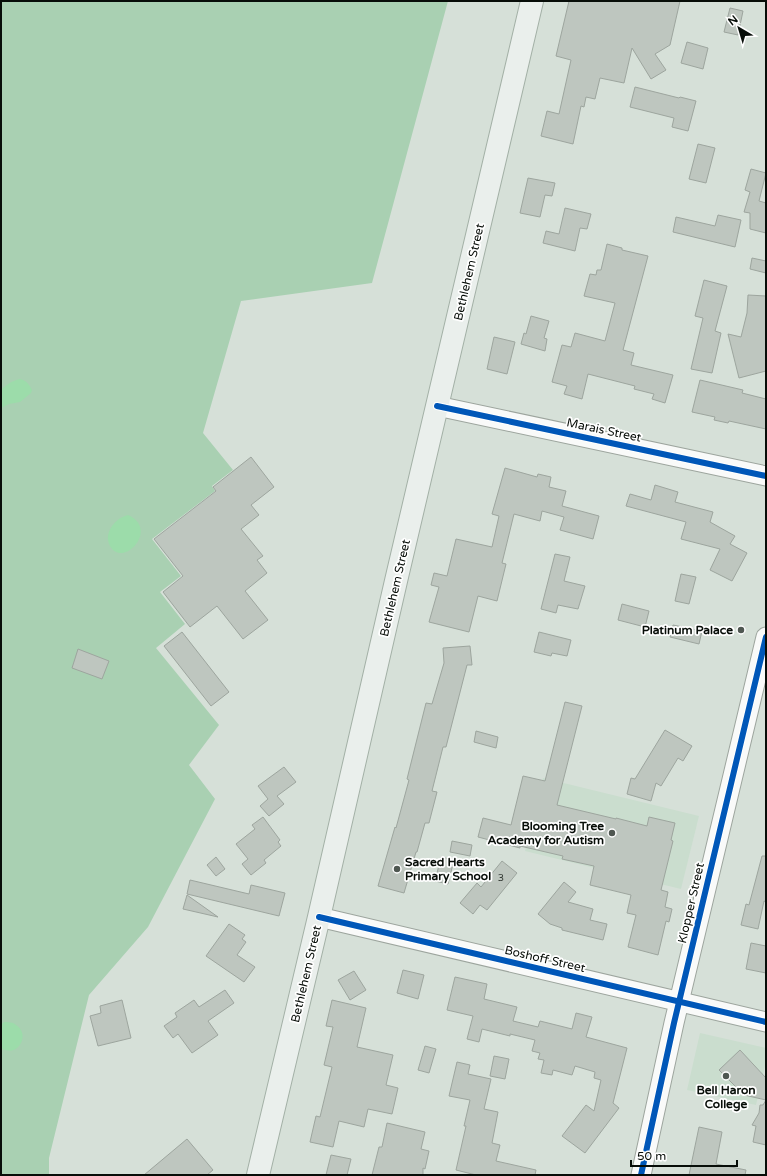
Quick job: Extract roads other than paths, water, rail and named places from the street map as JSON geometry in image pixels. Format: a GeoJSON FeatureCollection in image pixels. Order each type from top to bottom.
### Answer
{"type":"FeatureCollection","features":[{"type":"Feature","properties":{"kind":"main road","name":"Bethlehem Street"},"geometry":{"type":"LineString","coordinates":[[258,1175],[532,1]]}},
{"type":"Feature","properties":{"kind":"street","name":"Marais Street"},"geometry":{"type":"LineString","coordinates":[[437,406],[766,476]]}},
{"type":"Feature","properties":{"kind":"street","name":"Klopper Street"},"geometry":{"type":"LineString","coordinates":[[641,1175],[679,1001],[766,637]]}},
{"type":"Feature","properties":{"kind":"street","name":"Boshoff Street"},"geometry":{"type":"LineString","coordinates":[[319,917],[766,1022]]}},
{"type":"Feature","properties":{"kind":"place","name":"Platinum Palace"},"geometry":{"type":"Point","coordinates":[741,630]}},
{"type":"Feature","properties":{"kind":"place","name":"Blooming Tree Academy for Autism"},"geometry":{"type":"Point","coordinates":[612,833]}},
{"type":"Feature","properties":{"kind":"place","name":"Sacred Hearts Primary School"},"geometry":{"type":"Point","coordinates":[397,869]}},
{"type":"Feature","properties":{"kind":"place","name":"Bell Haron College"},"geometry":{"type":"Point","coordinates":[726,1076]}}]}
